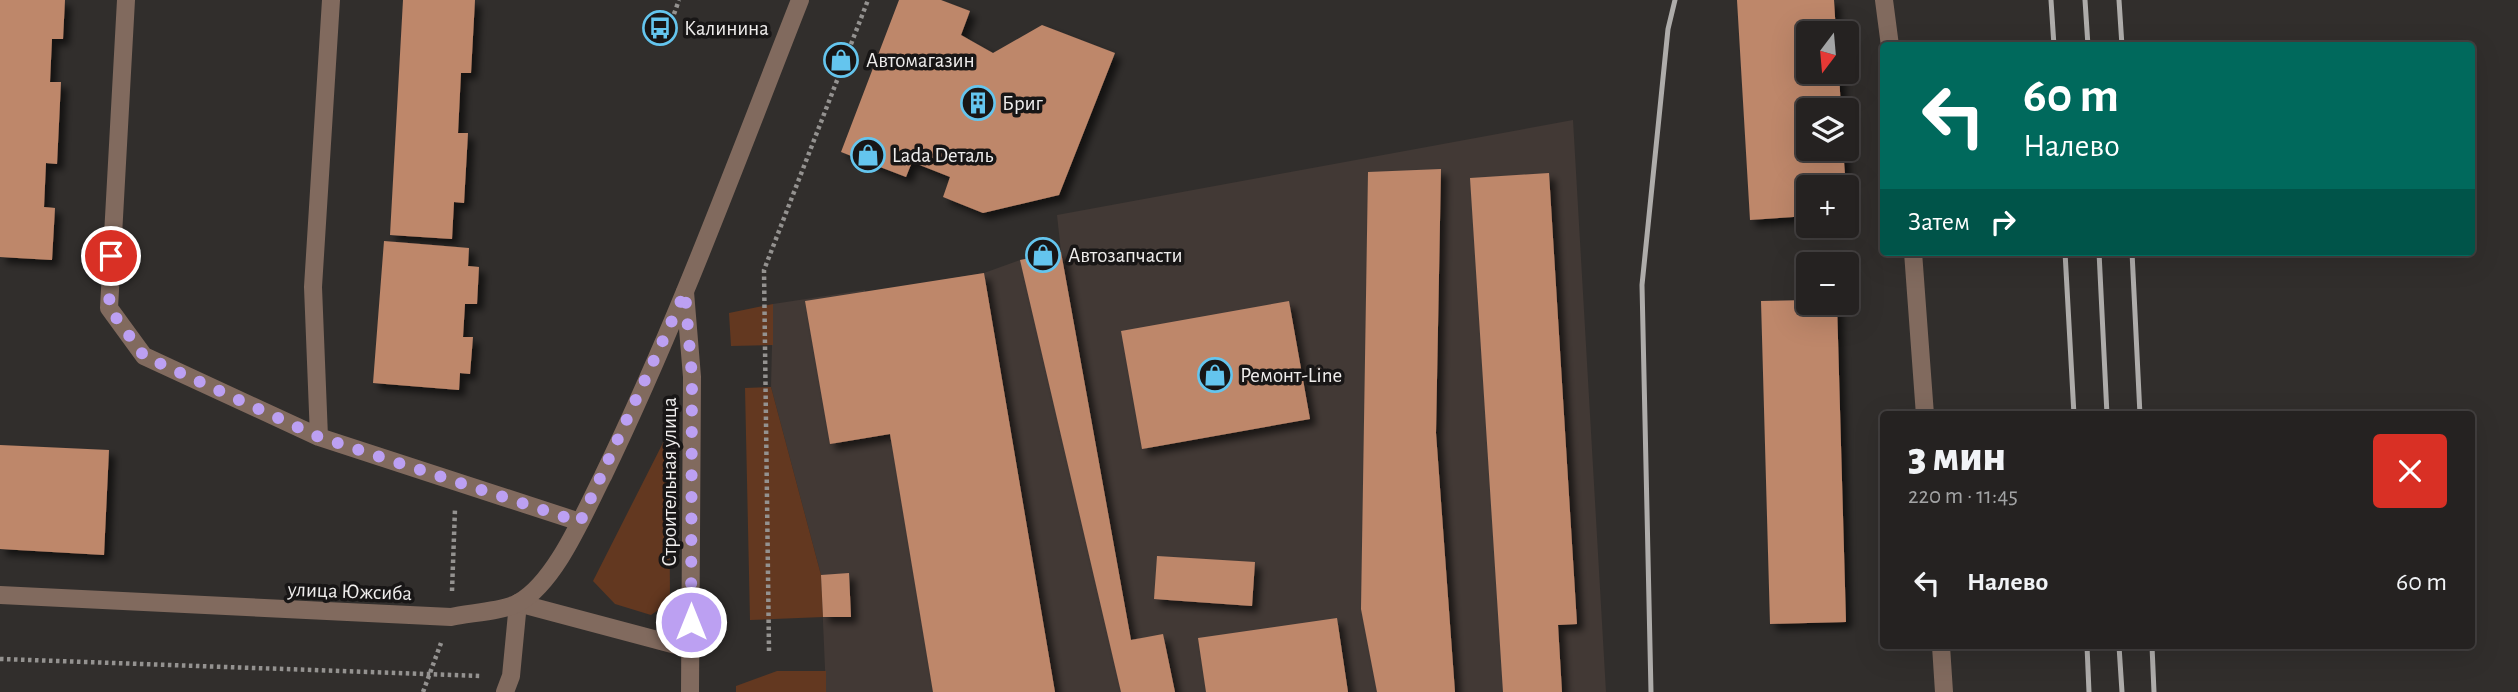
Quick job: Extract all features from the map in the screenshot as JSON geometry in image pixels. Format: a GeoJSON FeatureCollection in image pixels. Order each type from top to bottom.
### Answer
{"type":"FeatureCollection","features":[{"type":"Feature","properties":{"kind":"street"},"geometry":{"type":"LineString","coordinates":[[126,0],[109,308],[144,356],[319,437],[580,522]]}},
{"type":"Feature","properties":{"kind":"street"},"geometry":{"type":"LineString","coordinates":[[319,437],[313,287],[331,0]]}},
{"type":"Feature","properties":{"kind":"street","name":"Строительная улица"},"geometry":{"type":"LineString","coordinates":[[690,692],[692,377],[685,292],[800,0]]}},
{"type":"Feature","properties":{"kind":"street"},"geometry":{"type":"LineString","coordinates":[[1884,0],[1889,42]]}},
{"type":"Feature","properties":{"kind":"street"},"geometry":{"type":"LineString","coordinates":[[1913,256],[1925,411]]}},
{"type":"Feature","properties":{"kind":"street"},"geometry":{"type":"LineString","coordinates":[[508,684],[518,603],[547,577],[580,522],[685,292]]}},
{"type":"Feature","properties":{"kind":"street","name":"улица Южсиба"},"geometry":{"type":"LineString","coordinates":[[0,595],[451,617],[518,603],[691,649]]}},
{"type":"Feature","properties":{"kind":"street"},"geometry":{"type":"LineString","coordinates":[[1941,649],[1944,692]]}},
{"type":"Feature","properties":{"kind":"path"},"geometry":{"type":"LineString","coordinates":[[674,14],[679,0]]}},
{"type":"Feature","properties":{"kind":"path"},"geometry":{"type":"LineString","coordinates":[[769,651],[764,270],[868,0]]}},
{"type":"Feature","properties":{"kind":"path"},"geometry":{"type":"LineString","coordinates":[[0,659],[429,676],[508,684]]}},
{"type":"Feature","properties":{"kind":"shaded area"},"geometry":{"type":"Polygon","coordinates":[[[1573,120],[1606,692],[826,692],[821,575],[771,387],[773,304],[865,290],[879,372],[947,279],[984,273],[1020,260],[1061,252],[1057,215],[1573,120]]]}},
{"type":"Feature","properties":{"kind":"shaded area"},"geometry":{"type":"Polygon","coordinates":[[[773,304],[773,345],[731,346],[729,313],[773,304]]]}},
{"type":"Feature","properties":{"kind":"shaded area"},"geometry":{"type":"Polygon","coordinates":[[[771,387],[821,575],[823,617],[750,620],[745,388],[771,387]]]}},
{"type":"Feature","properties":{"kind":"shaded area"},"geometry":{"type":"Polygon","coordinates":[[[669,431],[670,602],[651,615],[615,604],[593,581],[669,431]]]}},
{"type":"Feature","properties":{"kind":"shaded area"},"geometry":{"type":"Polygon","coordinates":[[[777,671],[826,671],[826,692],[736,692],[736,686],[777,671]]]}},
{"type":"Feature","properties":{"kind":"building"},"geometry":{"type":"Polygon","coordinates":[[[0,0],[65,0],[63,39],[52,39],[50,82],[61,82],[57,164],[46,163],[44,207],[55,208],[52,260],[0,257],[0,0]]]}},
{"type":"Feature","properties":{"kind":"building"},"geometry":{"type":"Polygon","coordinates":[[[403,0],[475,0],[471,73],[461,73],[458,133],[468,133],[464,203],[454,202],[452,239],[390,235],[403,0]]]}},
{"type":"Feature","properties":{"kind":"building","name":"Бриг"},"geometry":{"type":"Polygon","coordinates":[[[899,0],[941,0],[970,11],[961,35],[993,53],[1042,25],[1115,53],[1059,195],[983,213],[943,197],[950,177],[912,162],[906,177],[841,152],[899,0]]]}},
{"type":"Feature","properties":{"kind":"building"},"geometry":{"type":"Polygon","coordinates":[[[1737,0],[1834,0],[1835,21],[1796,21],[1796,84],[1840,84],[1840,98],[1796,98],[1796,161],[1844,161],[1845,175],[1796,175],[1796,217],[1750,220],[1737,0]]]}},
{"type":"Feature","properties":{"kind":"building"},"geometry":{"type":"Polygon","coordinates":[[[1441,169],[1436,433],[1455,692],[1377,692],[1361,609],[1368,172],[1441,169]]]}},
{"type":"Feature","properties":{"kind":"building"},"geometry":{"type":"Polygon","coordinates":[[[1549,173],[1577,624],[1558,625],[1562,692],[1503,692],[1470,178],[1549,173]]]}},
{"type":"Feature","properties":{"kind":"building"},"geometry":{"type":"Polygon","coordinates":[[[384,241],[469,248],[468,266],[479,267],[477,304],[465,304],[463,337],[473,337],[470,374],[460,373],[459,390],[373,383],[384,241]]]}},
{"type":"Feature","properties":{"kind":"building"},"geometry":{"type":"Polygon","coordinates":[[[1061,252],[1131,640],[1163,634],[1175,692],[1121,692],[1020,260],[1061,252]]]}},
{"type":"Feature","properties":{"kind":"building"},"geometry":{"type":"Polygon","coordinates":[[[984,273],[1055,692],[933,692],[890,434],[830,444],[805,301],[984,273]]]}},
{"type":"Feature","properties":{"kind":"building"},"geometry":{"type":"Polygon","coordinates":[[[1796,300],[1796,315],[1837,315],[1846,622],[1770,624],[1761,301],[1796,300]]]}},
{"type":"Feature","properties":{"kind":"building","name":"Ремонт-Line"},"geometry":{"type":"Polygon","coordinates":[[[1289,301],[1310,419],[1142,449],[1121,331],[1289,301]]]}},
{"type":"Feature","properties":{"kind":"building"},"geometry":{"type":"Polygon","coordinates":[[[0,445],[109,450],[104,555],[0,549],[0,445]]]}},
{"type":"Feature","properties":{"kind":"building"},"geometry":{"type":"Polygon","coordinates":[[[1157,556],[1255,562],[1252,606],[1154,599],[1157,556]]]}},
{"type":"Feature","properties":{"kind":"building"},"geometry":{"type":"Polygon","coordinates":[[[849,573],[851,617],[823,617],[821,575],[849,573]]]}},
{"type":"Feature","properties":{"kind":"building"},"geometry":{"type":"Polygon","coordinates":[[[1337,618],[1348,692],[1206,692],[1198,638],[1337,618]]]}},
{"type":"Feature","properties":{"kind":"railway"},"geometry":{"type":"LineString","coordinates":[[1651,692],[1642,285],[1668,29],[1675,0]]}},
{"type":"Feature","properties":{"kind":"railway"},"geometry":{"type":"LineString","coordinates":[[2051,0],[2054,42]]}},
{"type":"Feature","properties":{"kind":"railway"},"geometry":{"type":"LineString","coordinates":[[2085,0],[2088,42]]}},
{"type":"Feature","properties":{"kind":"railway"},"geometry":{"type":"LineString","coordinates":[[2119,0],[2122,42]]}},
{"type":"Feature","properties":{"kind":"railway"},"geometry":{"type":"LineString","coordinates":[[2065,256],[2074,411]]}},
{"type":"Feature","properties":{"kind":"railway"},"geometry":{"type":"LineString","coordinates":[[2099,256],[2107,411]]}},
{"type":"Feature","properties":{"kind":"railway"},"geometry":{"type":"LineString","coordinates":[[2132,256],[2140,411]]}},
{"type":"Feature","properties":{"kind":"railway"},"geometry":{"type":"LineString","coordinates":[[2087,649],[2089,692]]}},
{"type":"Feature","properties":{"kind":"railway"},"geometry":{"type":"LineString","coordinates":[[2119,649],[2122,692]]}},
{"type":"Feature","properties":{"kind":"railway"},"geometry":{"type":"LineString","coordinates":[[2152,649],[2154,692]]}},
{"type":"Feature","properties":{"kind":"place","name":"Калинина"},"geometry":{"type":"Point","coordinates":[660,28]}},
{"type":"Feature","properties":{"kind":"place","name":"Автомагазин"},"geometry":{"type":"Point","coordinates":[841,60]}},
{"type":"Feature","properties":{"kind":"place","name":"Бриг"},"geometry":{"type":"Point","coordinates":[978,103]}},
{"type":"Feature","properties":{"kind":"place","name":"Lada Dеталь"},"geometry":{"type":"Point","coordinates":[868,155]}},
{"type":"Feature","properties":{"kind":"place","name":"Автозапчасти"},"geometry":{"type":"Point","coordinates":[1043,255]}},
{"type":"Feature","properties":{"kind":"place","name":"Ремонт-Line"},"geometry":{"type":"Point","coordinates":[1215,375]}},
{"type":"Feature","properties":{"kind":"route"},"geometry":{"type":"LineString","coordinates":[[111,256],[109,308],[144,356],[319,437],[580,522],[621,438],[685,292],[692,377],[691,622]]}}]}
